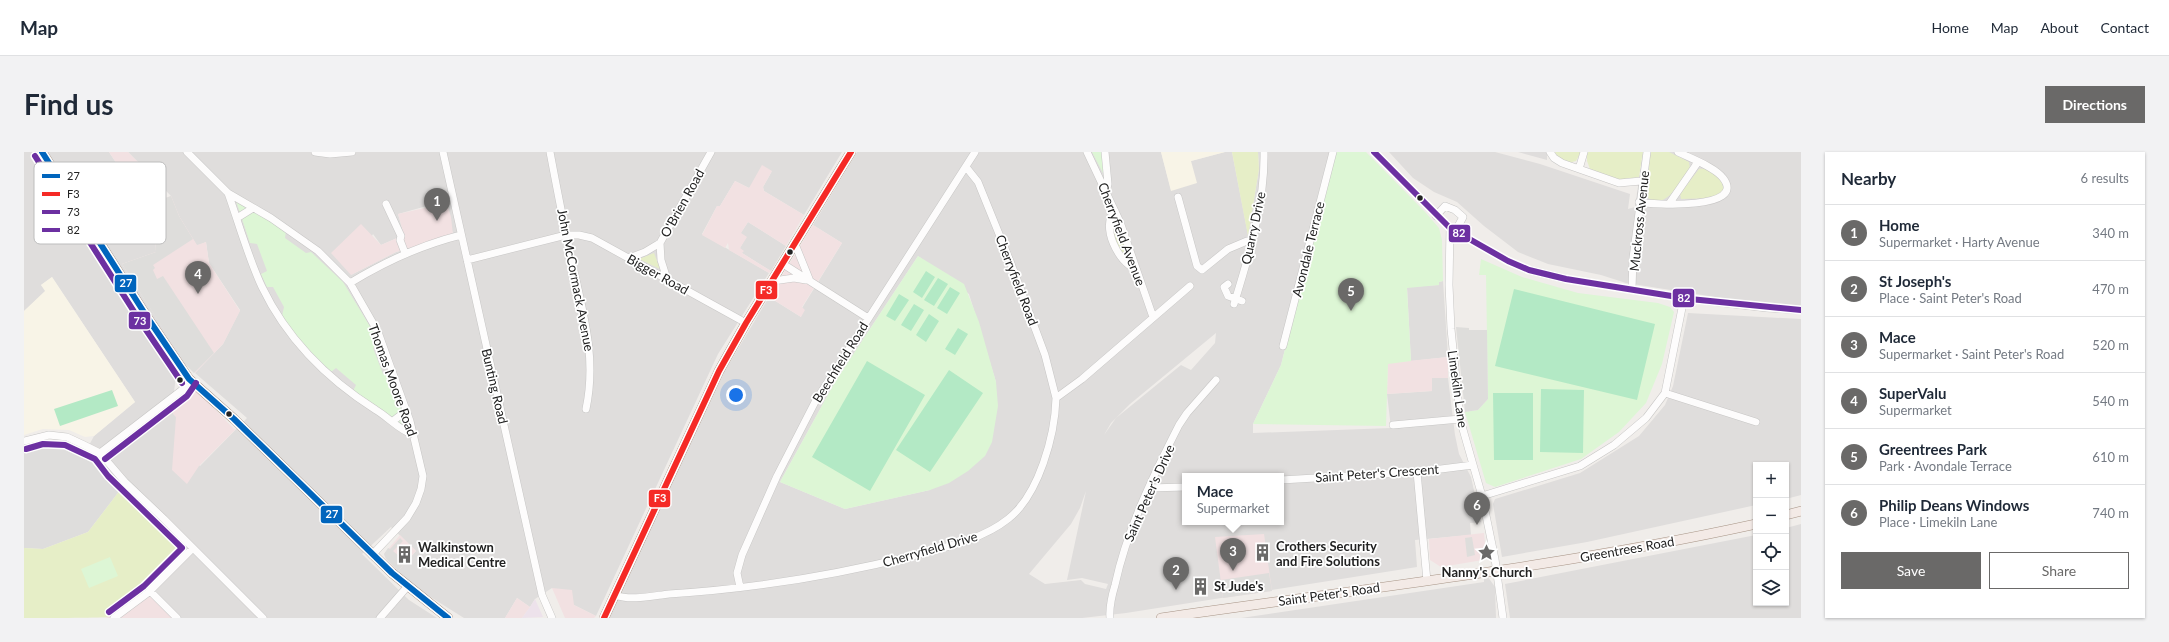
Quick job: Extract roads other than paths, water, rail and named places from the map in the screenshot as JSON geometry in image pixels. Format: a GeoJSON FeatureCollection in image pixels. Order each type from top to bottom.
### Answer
{"type":"FeatureCollection","features":[{"type":"Feature","properties":{"kind":"main road"},"geometry":{"type":"LineString","coordinates":[[42,152],[48,162]]}},
{"type":"Feature","properties":{"kind":"main road"},"geometry":{"type":"LineString","coordinates":[[604,618],[719,370],[746,323],[851,152]]}},
{"type":"Feature","properties":{"kind":"main road"},"geometry":{"type":"LineString","coordinates":[[100,244],[142,311],[190,379],[234,419],[372,555],[407,587],[448,618]]}},
{"type":"Feature","properties":{"kind":"main road"},"geometry":{"type":"LineString","coordinates":[[1789,514],[1801,511]]}},
{"type":"Feature","properties":{"kind":"main road","name":"Greentrees Road"},"geometry":{"type":"LineString","coordinates":[[1497,571],[1637,548],[1753,525]]}},
{"type":"Feature","properties":{"kind":"main road","name":"Saint Peter's Road"},"geometry":{"type":"LineString","coordinates":[[1161,618],[1497,571]]}},
{"type":"Feature","properties":{"kind":"street","name":"Thomas Moore Road"},"geometry":{"type":"LineString","coordinates":[[187,152],[228,193],[318,251],[350,283],[378,332],[414,435],[423,476],[421,490],[407,518],[372,555]]}},
{"type":"Feature","properties":{"kind":"street"},"geometry":{"type":"LineString","coordinates":[[315,152],[330,154],[352,152]]}},
{"type":"Feature","properties":{"kind":"street","name":"Bunting Road"},"geometry":{"type":"LineString","coordinates":[[443,152],[542,595],[552,618]]}},
{"type":"Feature","properties":{"kind":"street","name":"John McCormack Avenue"},"geometry":{"type":"LineString","coordinates":[[550,152],[566,235],[587,328],[592,359],[590,391],[586,409]]}},
{"type":"Feature","properties":{"kind":"street","name":"O'Brien Road"},"geometry":{"type":"LineString","coordinates":[[668,279],[661,260],[660,243],[711,152]]}},
{"type":"Feature","properties":{"kind":"street","name":"Beechfield Road"},"geometry":{"type":"LineString","coordinates":[[740,587],[737,573],[742,555],[777,476],[815,402],[976,152]]}},
{"type":"Feature","properties":{"kind":"street","name":"Cherryfield Avenue"},"geometry":{"type":"LineString","coordinates":[[1087,152],[1115,211],[1153,317]]}},
{"type":"Feature","properties":{"kind":"street"},"geometry":{"type":"LineString","coordinates":[[1105,152],[1108,184],[1106,191]]}},
{"type":"Feature","properties":{"kind":"street","name":"Quarry Drive"},"geometry":{"type":"LineString","coordinates":[[1228,284],[1224,287],[1228,296],[1237,301],[1251,243],[1264,172],[1264,152]]}},
{"type":"Feature","properties":{"kind":"street","name":"Avondale Terrace"},"geometry":{"type":"LineString","coordinates":[[1283,346],[1332,152]]}},
{"type":"Feature","properties":{"kind":"street"},"geometry":{"type":"LineString","coordinates":[[1374,152],[1436,216],[1452,230],[1508,261],[1529,270],[1566,279],[1684,298],[1767,308],[1801,310]]}},
{"type":"Feature","properties":{"kind":"street"},"geometry":{"type":"LineString","coordinates":[[1550,152],[1554,158],[1562,163],[1619,183],[1641,181]]}},
{"type":"Feature","properties":{"kind":"street"},"geometry":{"type":"LineString","coordinates":[[1579,169],[1584,152]]}},
{"type":"Feature","properties":{"kind":"street","name":"Muckross Avenue"},"geometry":{"type":"LineString","coordinates":[[1632,290],[1633,258],[1641,181],[1647,152]]}},
{"type":"Feature","properties":{"kind":"street"},"geometry":{"type":"LineString","coordinates":[[1639,202],[1669,204],[1717,200],[1725,193],[1727,186],[1724,178],[1718,172],[1678,152]]}},
{"type":"Feature","properties":{"kind":"street"},"geometry":{"type":"LineString","coordinates":[[1669,204],[1698,162]]}},
{"type":"Feature","properties":{"kind":"street","name":"Cherryfield Road"},"geometry":{"type":"LineString","coordinates":[[966,167],[978,182],[1010,261],[1045,355],[1056,398]]}},
{"type":"Feature","properties":{"kind":"street"},"geometry":{"type":"LineString","coordinates":[[228,193],[262,286],[283,324],[309,357],[339,383],[414,435]]}},
{"type":"Feature","properties":{"kind":"street"},"geometry":{"type":"LineString","coordinates":[[1178,197],[1197,266],[1202,270],[1228,249],[1247,241],[1251,243]]}},
{"type":"Feature","properties":{"kind":"street"},"geometry":{"type":"LineString","coordinates":[[386,204],[401,236],[400,240],[405,253]]}},
{"type":"Feature","properties":{"kind":"street","name":"Limekiln Lane"},"geometry":{"type":"LineString","coordinates":[[1436,216],[1445,206],[1455,210],[1463,217],[1452,230],[1449,286],[1451,329],[1460,419],[1482,496],[1497,571],[1503,618]]}},
{"type":"Feature","properties":{"kind":"street"},"geometry":{"type":"LineString","coordinates":[[237,218],[253,208]]}},
{"type":"Feature","properties":{"kind":"street"},"geometry":{"type":"LineString","coordinates":[[1115,211],[1110,216],[1108,224],[1116,250],[1123,262],[1136,269]]}},
{"type":"Feature","properties":{"kind":"street"},"geometry":{"type":"LineString","coordinates":[[350,283],[383,263],[405,253],[461,235]]}},
{"type":"Feature","properties":{"kind":"street","name":"Bigger Road"},"geometry":{"type":"LineString","coordinates":[[467,260],[566,235],[579,235],[592,238],[746,323]]}},
{"type":"Feature","properties":{"kind":"street"},"geometry":{"type":"LineString","coordinates":[[629,258],[646,252],[660,243]]}},
{"type":"Feature","properties":{"kind":"street"},"geometry":{"type":"LineString","coordinates":[[795,244],[810,281]]}},
{"type":"Feature","properties":{"kind":"street"},"geometry":{"type":"LineString","coordinates":[[783,264],[868,318]]}},
{"type":"Feature","properties":{"kind":"street"},"geometry":{"type":"LineString","coordinates":[[773,281],[794,278],[810,281]]}},
{"type":"Feature","properties":{"kind":"street"},"geometry":{"type":"LineString","coordinates":[[1056,398],[1082,379],[1190,286]]}},
{"type":"Feature","properties":{"kind":"street"},"geometry":{"type":"LineString","coordinates":[[1482,496],[1580,466],[1627,435],[1646,418],[1665,393],[1684,298]]}},
{"type":"Feature","properties":{"kind":"street"},"geometry":{"type":"LineString","coordinates":[[100,453],[182,390],[190,379]]}},
{"type":"Feature","properties":{"kind":"street","name":"Saint Peter's Drive"},"geometry":{"type":"LineString","coordinates":[[1110,618],[1110,609],[1117,574],[1128,538],[1149,488],[1179,425],[1187,413],[1216,380]]}},
{"type":"Feature","properties":{"kind":"street"},"geometry":{"type":"LineString","coordinates":[[1665,393],[1756,422]]}},
{"type":"Feature","properties":{"kind":"street","name":"Cherryfield Drive"},"geometry":{"type":"LineString","coordinates":[[615,595],[630,598],[740,587],[893,561],[937,550],[978,536],[997,527],[1010,518],[1019,508],[1040,470],[1050,445],[1056,398]]}},
{"type":"Feature","properties":{"kind":"street"},"geometry":{"type":"LineString","coordinates":[[393,421],[406,411]]}},
{"type":"Feature","properties":{"kind":"street"},"geometry":{"type":"LineString","coordinates":[[1393,425],[1460,419]]}},
{"type":"Feature","properties":{"kind":"street"},"geometry":{"type":"LineString","coordinates":[[24,441],[42,436],[67,437],[100,453],[117,474],[263,618]]}},
{"type":"Feature","properties":{"kind":"street","name":"Saint Peter's Crescent"},"geometry":{"type":"LineString","coordinates":[[1284,480],[1417,472],[1473,465]]}},
{"type":"Feature","properties":{"kind":"street"},"geometry":{"type":"LineString","coordinates":[[1417,472],[1427,581]]}},
{"type":"Feature","properties":{"kind":"street"},"geometry":{"type":"LineString","coordinates":[[1149,488],[1182,486]]}},
{"type":"Feature","properties":{"kind":"street"},"geometry":{"type":"LineString","coordinates":[[114,618],[150,592],[193,548]]}},
{"type":"Feature","properties":{"kind":"street"},"geometry":{"type":"LineString","coordinates":[[380,618],[407,587]]}},
{"type":"Feature","properties":{"kind":"street"},"geometry":{"type":"LineString","coordinates":[[150,592],[177,618]]}},
{"type":"Feature","properties":{"kind":"place","name":"Home"},"geometry":{"type":"Point","coordinates":[437,221]}},
{"type":"Feature","properties":{"kind":"place","name":"SuperValu"},"geometry":{"type":"Point","coordinates":[198,294]}},
{"type":"Feature","properties":{"kind":"place","name":"Greentrees Park"},"geometry":{"type":"Point","coordinates":[1351,311]}},
{"type":"Feature","properties":{"kind":"place","name":"Philip Deans Windows"},"geometry":{"type":"Point","coordinates":[1477,525]}},
{"type":"Feature","properties":{"kind":"place","name":"Crothers Security and Fire Solutions"},"geometry":{"type":"Point","coordinates":[1263,553]}},
{"type":"Feature","properties":{"kind":"place","name":"Nanny's Church"},"geometry":{"type":"Point","coordinates":[1487,553]}},
{"type":"Feature","properties":{"kind":"place","name":"Walkinstown Medical Centre"},"geometry":{"type":"Point","coordinates":[405,554]}},
{"type":"Feature","properties":{"kind":"place","name":"Mace"},"geometry":{"type":"Point","coordinates":[1233,571]}},
{"type":"Feature","properties":{"kind":"place","name":"St Jude's"},"geometry":{"type":"Point","coordinates":[1201,586]}},
{"type":"Feature","properties":{"kind":"place","name":"St Joseph's"},"geometry":{"type":"Point","coordinates":[1176,590]}}]}
